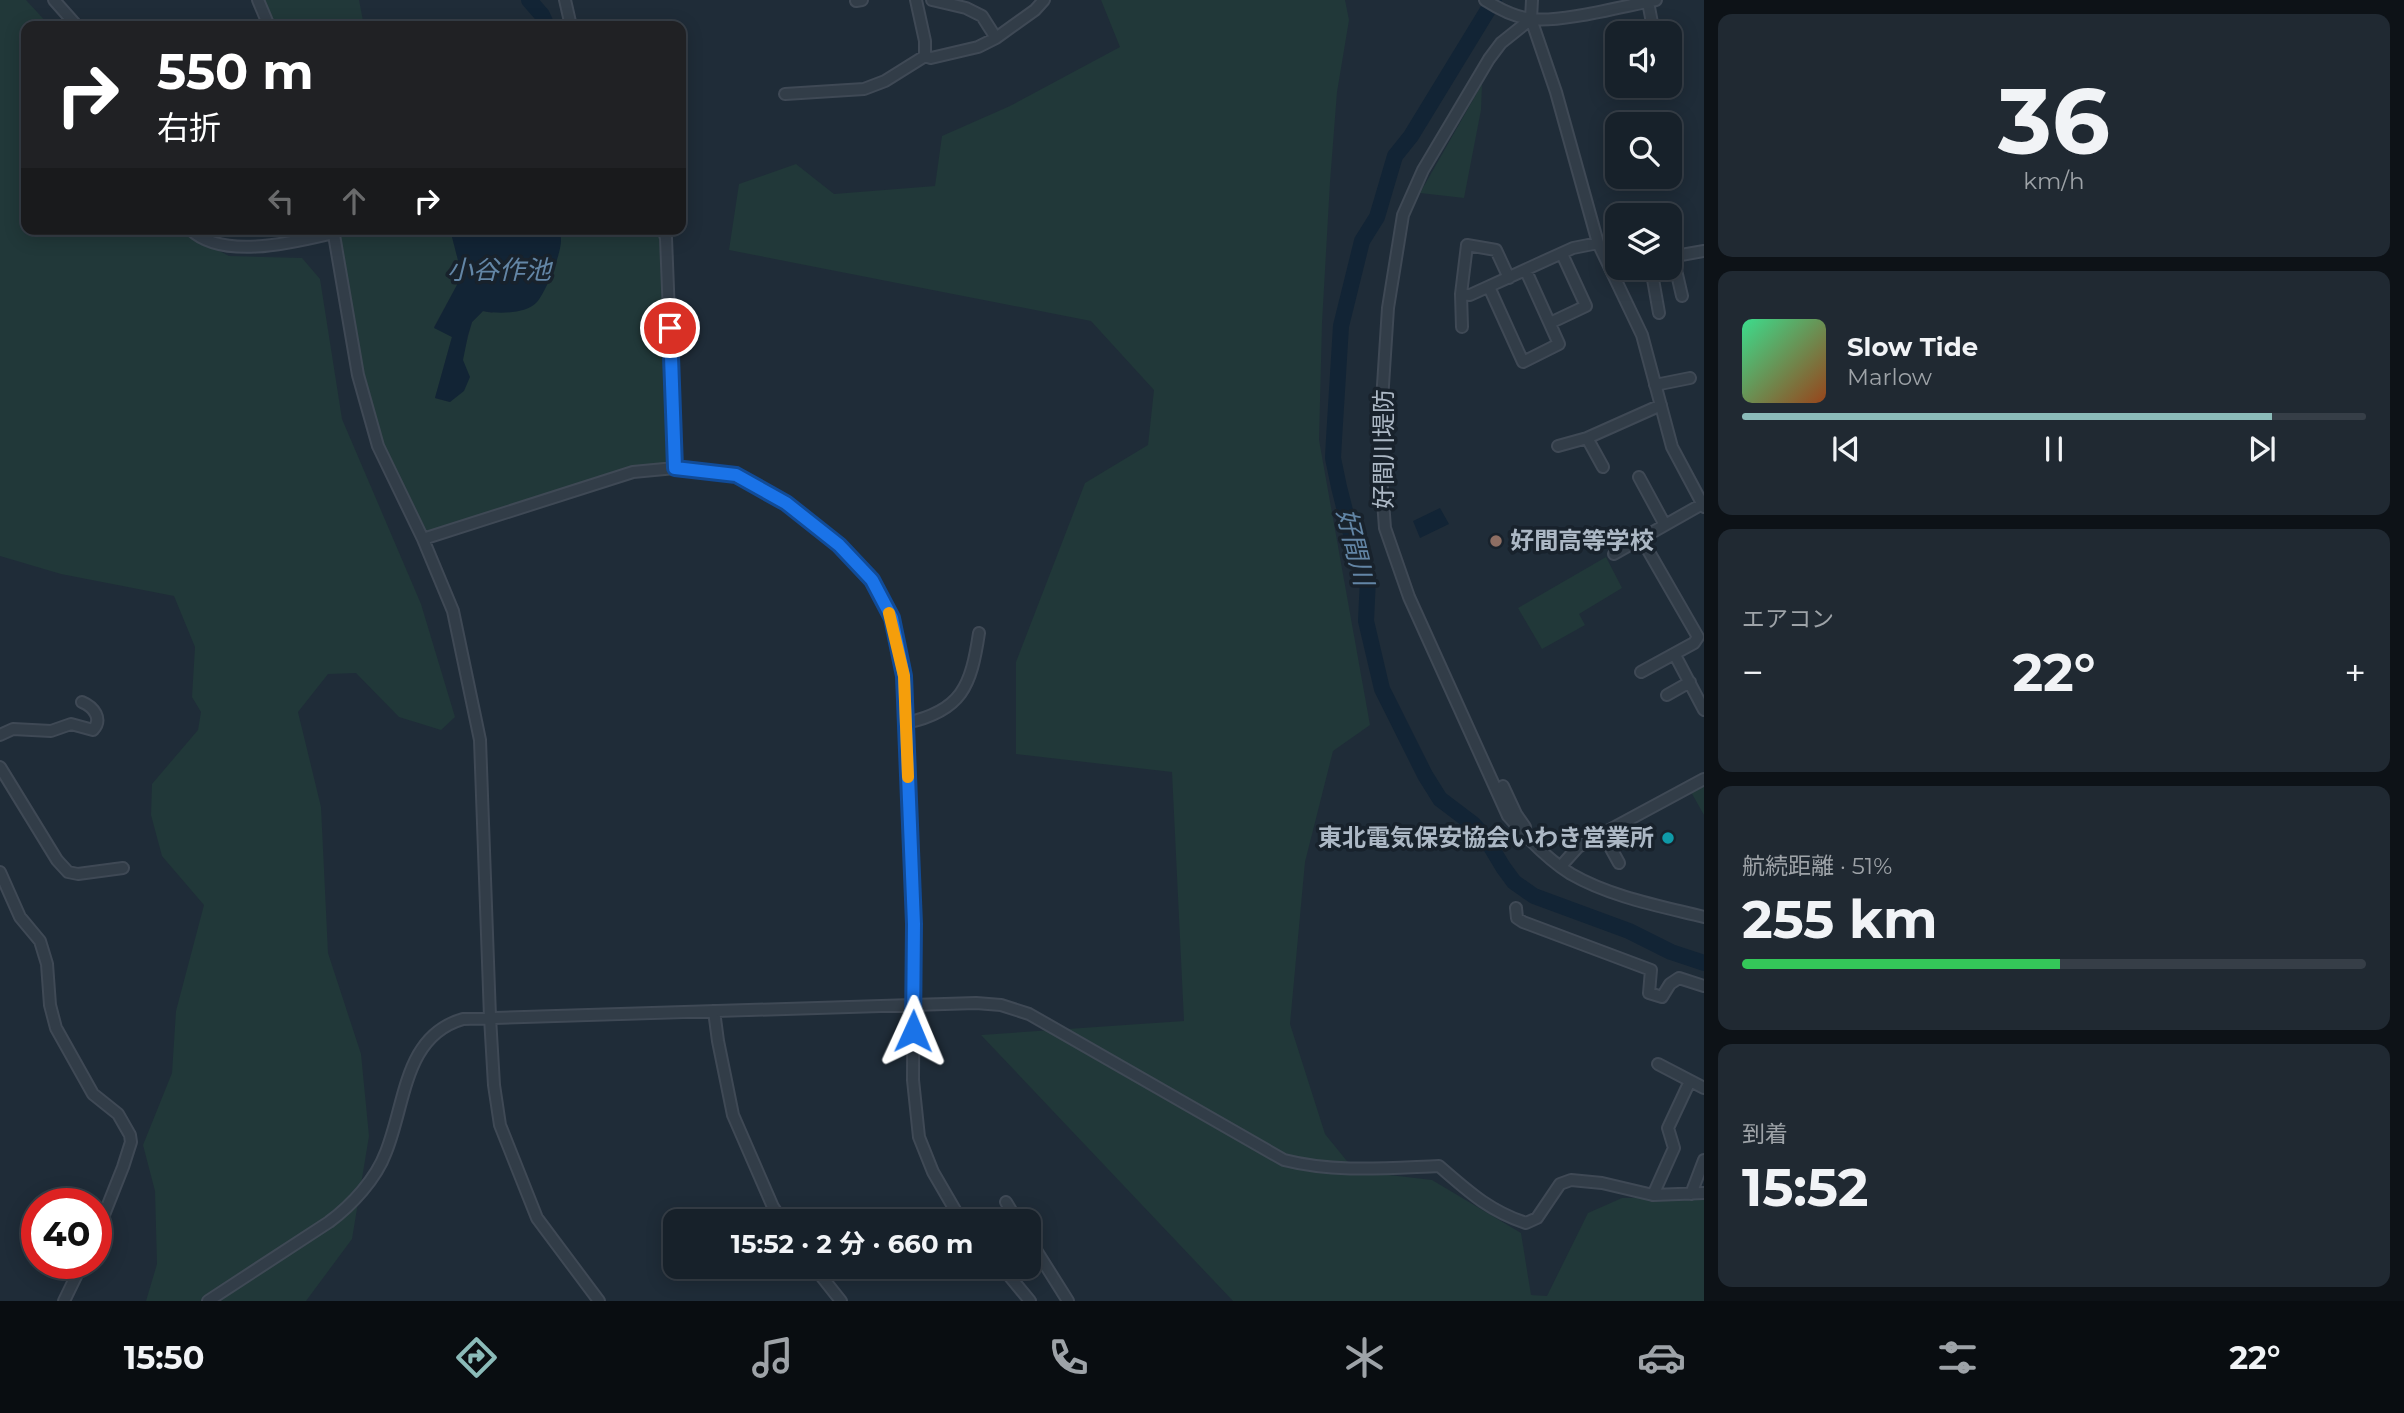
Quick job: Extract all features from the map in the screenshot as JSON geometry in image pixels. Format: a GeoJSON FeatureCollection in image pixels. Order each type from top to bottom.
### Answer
{"type":"FeatureCollection","features":[{"type":"Feature","properties":{"kind":"street"},"geometry":{"type":"LineString","coordinates":[[54,0],[73,21]]}},
{"type":"Feature","properties":{"kind":"street"},"geometry":{"type":"LineString","coordinates":[[258,0],[267,21]]}},
{"type":"Feature","properties":{"kind":"street"},"geometry":{"type":"LineString","coordinates":[[565,0],[569,21]]}},
{"type":"Feature","properties":{"kind":"street"},"geometry":{"type":"LineString","coordinates":[[916,0],[925,41],[925,56]]}},
{"type":"Feature","properties":{"kind":"street"},"geometry":{"type":"LineString","coordinates":[[932,0],[948,2],[982,16],[996,38]]}},
{"type":"Feature","properties":{"kind":"street"},"geometry":{"type":"LineString","coordinates":[[925,56],[931,58],[978,47],[996,38],[1035,10],[1044,0]]}},
{"type":"Feature","properties":{"kind":"street"},"geometry":{"type":"LineString","coordinates":[[1485,0],[1505,11],[1527,18],[1560,18],[1652,1],[1653,21]]}},
{"type":"Feature","properties":{"kind":"street"},"geometry":{"type":"LineString","coordinates":[[1532,0],[1527,18],[1556,92],[1598,243],[1605,254]]}},
{"type":"Feature","properties":{"kind":"street","name":"好間川堤防"},"geometry":{"type":"LineString","coordinates":[[1527,18],[1489,59],[1423,170],[1403,215],[1388,308],[1379,447],[1385,528],[1409,597],[1508,816],[1540,849],[1561,866],[1593,885],[1704,917]]}},
{"type":"Feature","properties":{"kind":"street"},"geometry":{"type":"LineString","coordinates":[[785,94],[864,89],[885,81],[925,56]]}},
{"type":"Feature","properties":{"kind":"street"},"geometry":{"type":"LineString","coordinates":[[196,235],[231,247],[276,246],[318,235]]}},
{"type":"Feature","properties":{"kind":"street"},"geometry":{"type":"LineString","coordinates":[[334,235],[358,375],[378,446],[423,539],[453,611],[480,740],[490,1017],[494,1085],[500,1125],[537,1218],[599,1301]]}},
{"type":"Feature","properties":{"kind":"street"},"geometry":{"type":"LineString","coordinates":[[665,235],[675,468]]}},
{"type":"Feature","properties":{"kind":"street"},"geometry":{"type":"LineString","coordinates":[[1461,294],[1471,295],[1573,248],[1598,243]]}},
{"type":"Feature","properties":{"kind":"street"},"geometry":{"type":"LineString","coordinates":[[1462,327],[1461,294],[1467,245],[1496,250],[1509,278]]}},
{"type":"Feature","properties":{"kind":"street"},"geometry":{"type":"LineString","coordinates":[[1682,255],[1704,251]]}},
{"type":"Feature","properties":{"kind":"street"},"geometry":{"type":"LineString","coordinates":[[1550,323],[1586,306],[1562,254]]}},
{"type":"Feature","properties":{"kind":"street"},"geometry":{"type":"LineString","coordinates":[[1489,287],[1522,362],[1559,344],[1526,271]]}},
{"type":"Feature","properties":{"kind":"street"},"geometry":{"type":"LineString","coordinates":[[1614,554],[1703,504],[1672,447],[1638,325],[1619,280]]}},
{"type":"Feature","properties":{"kind":"street"},"geometry":{"type":"LineString","coordinates":[[1653,280],[1659,313]]}},
{"type":"Feature","properties":{"kind":"street"},"geometry":{"type":"LineString","coordinates":[[1677,280],[1682,296]]}},
{"type":"Feature","properties":{"kind":"street"},"geometry":{"type":"LineString","coordinates":[[1655,385],[1690,378]]}},
{"type":"Feature","properties":{"kind":"street"},"geometry":{"type":"LineString","coordinates":[[1558,446],[1587,438],[1659,406]]}},
{"type":"Feature","properties":{"kind":"street"},"geometry":{"type":"LineString","coordinates":[[1587,438],[1603,467]]}},
{"type":"Feature","properties":{"kind":"street"},"geometry":{"type":"LineString","coordinates":[[423,539],[633,472],[675,468],[736,475],[786,503],[828,537],[872,580],[892,618],[904,676],[914,924],[913,1080],[919,1137],[933,1172],[954,1209]]}},
{"type":"Feature","properties":{"kind":"street"},"geometry":{"type":"LineString","coordinates":[[1639,477],[1665,525]]}},
{"type":"Feature","properties":{"kind":"street"},"geometry":{"type":"LineString","coordinates":[[1641,538],[1698,637],[1694,643],[1641,672]]}},
{"type":"Feature","properties":{"kind":"street"},"geometry":{"type":"LineString","coordinates":[[906,723],[928,719],[948,707],[964,690],[974,668],[979,634]]}},
{"type":"Feature","properties":{"kind":"street"},"geometry":{"type":"LineString","coordinates":[[1676,657],[1704,710]]}},
{"type":"Feature","properties":{"kind":"street"},"geometry":{"type":"LineString","coordinates":[[1667,695],[1690,682]]}},
{"type":"Feature","properties":{"kind":"street"},"geometry":{"type":"LineString","coordinates":[[0,735],[9,730],[47,732],[71,724],[93,730],[97,716],[92,708],[82,702]]}},
{"type":"Feature","properties":{"kind":"street"},"geometry":{"type":"LineString","coordinates":[[0,767],[57,860],[68,872],[78,874],[122,868]]}},
{"type":"Feature","properties":{"kind":"street"},"geometry":{"type":"LineString","coordinates":[[1561,866],[1578,847],[1704,779]]}},
{"type":"Feature","properties":{"kind":"street"},"geometry":{"type":"LineString","coordinates":[[1503,786],[1516,814],[1540,849]]}},
{"type":"Feature","properties":{"kind":"street"},"geometry":{"type":"LineString","coordinates":[[1603,834],[1619,863]]}},
{"type":"Feature","properties":{"kind":"street"},"geometry":{"type":"LineString","coordinates":[[0,872],[20,917],[40,941],[47,964],[50,1005],[60,1037],[93,1094],[118,1114],[130,1135],[131,1143],[112,1195]]}},
{"type":"Feature","properties":{"kind":"street"},"geometry":{"type":"LineString","coordinates":[[1516,908],[1517,918],[1523,922],[1651,970],[1649,993],[1662,997],[1670,984],[1679,978],[1704,986]]}},
{"type":"Feature","properties":{"kind":"street"},"geometry":{"type":"LineString","coordinates":[[208,1301],[342,1213],[362,1191],[386,1154],[408,1081],[425,1042],[447,1023],[490,1017],[976,1003],[1000,1006],[1029,1014],[1284,1160],[1310,1167],[1340,1169],[1439,1166],[1484,1205],[1526,1223],[1537,1218],[1560,1184],[1571,1180],[1653,1195],[1704,1192]]}},
{"type":"Feature","properties":{"kind":"street"},"geometry":{"type":"LineString","coordinates":[[714,1012],[733,1115],[774,1209]]}},
{"type":"Feature","properties":{"kind":"street"},"geometry":{"type":"LineString","coordinates":[[1658,1064],[1704,1088]]}},
{"type":"Feature","properties":{"kind":"street"},"geometry":{"type":"LineString","coordinates":[[1653,1195],[1674,1149],[1668,1128],[1690,1081]]}},
{"type":"Feature","properties":{"kind":"street"},"geometry":{"type":"LineString","coordinates":[[1691,1194],[1704,1160]]}},
{"type":"Feature","properties":{"kind":"street"},"geometry":{"type":"LineString","coordinates":[[1006,1202],[1010,1209]]}},
{"type":"Feature","properties":{"kind":"street"},"geometry":{"type":"LineString","coordinates":[[1041,1258],[1068,1301]]}},
{"type":"Feature","properties":{"kind":"street"},"geometry":{"type":"LineString","coordinates":[[64,1301],[75,1279]]}},
{"type":"Feature","properties":{"kind":"street"},"geometry":{"type":"LineString","coordinates":[[824,1279],[841,1301]]}},
{"type":"Feature","properties":{"kind":"street"},"geometry":{"type":"LineString","coordinates":[[1012,1279],[1030,1301]]}},
{"type":"Feature","properties":{"kind":"green space"},"geometry":{"type":"Polygon","coordinates":[[[0,0],[26,0],[45,21],[21,21],[21,235],[189,235],[229,256],[302,258],[320,279],[342,419],[421,604],[455,717],[441,730],[399,717],[356,673],[328,674],[298,712],[321,807],[328,953],[361,1054],[369,1136],[352,1239],[306,1301],[146,1301],[157,1264],[155,1191],[143,1145],[172,1073],[176,1011],[204,905],[162,856],[151,815],[152,784],[198,730],[201,712],[192,697],[195,647],[174,596],[61,574],[0,556],[0,0]]]}},
{"type":"Feature","properties":{"kind":"green space"},"geometry":{"type":"Polygon","coordinates":[[[258,0],[359,0],[363,21],[267,21],[258,0]]]}},
{"type":"Feature","properties":{"kind":"green space"},"geometry":{"type":"Polygon","coordinates":[[[1101,0],[1345,0],[1349,20],[1337,92],[1330,182],[1319,440],[1370,725],[1333,751],[1305,862],[1290,1024],[1325,1134],[1355,1171],[1432,1180],[1521,1233],[1531,1295],[1547,1296],[1588,1213],[1622,1198],[1704,1198],[1704,1301],[1233,1301],[981,1035],[1184,1021],[1172,772],[1016,754],[1016,662],[1085,483],[1148,445],[1154,390],[1091,321],[729,250],[739,184],[796,164],[834,194],[935,186],[942,136],[1010,106],[1120,47],[1101,0]]]}},
{"type":"Feature","properties":{"kind":"green space"},"geometry":{"type":"Polygon","coordinates":[[[1482,84],[1481,110],[1464,198],[1420,193],[1482,84]]]}},
{"type":"Feature","properties":{"kind":"green space"},"geometry":{"type":"Polygon","coordinates":[[[334,235],[452,235],[459,264],[457,285],[434,327],[452,337],[435,398],[450,402],[472,322],[483,311],[492,313],[561,238],[559,235],[663,235],[675,468],[633,472],[423,539],[378,446],[334,235]]]}},
{"type":"Feature","properties":{"kind":"green space"},"geometry":{"type":"Polygon","coordinates":[[[1606,557],[1622,588],[1579,614],[1585,625],[1542,649],[1518,608],[1606,557]]]}},
{"type":"Feature","properties":{"kind":"green space"},"geometry":{"type":"Polygon","coordinates":[[[1704,785],[1704,815],[1691,792],[1704,785]]]}},
{"type":"Feature","properties":{"kind":"water","name":"小谷作池"},"geometry":{"type":"Polygon","coordinates":[[[452,235],[560,235],[559,253],[553,272],[537,302],[519,311],[483,311],[472,322],[463,360],[470,377],[464,391],[450,402],[435,398],[452,337],[434,328],[457,285],[459,264],[452,235]]]}},
{"type":"Feature","properties":{"kind":"water"},"geometry":{"type":"Polygon","coordinates":[[[1440,508],[1449,524],[1420,538],[1413,521],[1440,508]]]}},
{"type":"Feature","properties":{"kind":"waterway"},"geometry":{"type":"LineString","coordinates":[[529,0],[545,21]]}},
{"type":"Feature","properties":{"kind":"waterway","name":"好間川"},"geometry":{"type":"LineString","coordinates":[[1494,0],[1411,136],[1395,156],[1377,217],[1362,241],[1341,326],[1333,458],[1353,542],[1368,578],[1366,621],[1382,689],[1425,775],[1440,799],[1473,824],[1485,837],[1514,882],[1534,896],[1629,931],[1671,952],[1704,963]]}},
{"type":"Feature","properties":{"kind":"slow traffic"},"geometry":{"type":"LineString","coordinates":[[889,613],[904,676],[908,777]]}},
{"type":"Feature","properties":{"kind":"place","name":"好間高等学校"},"geometry":{"type":"Point","coordinates":[1496,541]}},
{"type":"Feature","properties":{"kind":"place","name":"東北電気保安協会いわき営業所"},"geometry":{"type":"Point","coordinates":[1668,838]}},
{"type":"Feature","properties":{"kind":"route"},"geometry":{"type":"LineString","coordinates":[[670,328],[675,468],[736,475],[786,503],[839,545],[872,580],[892,618],[904,676],[914,924],[913,1031]]}}]}
